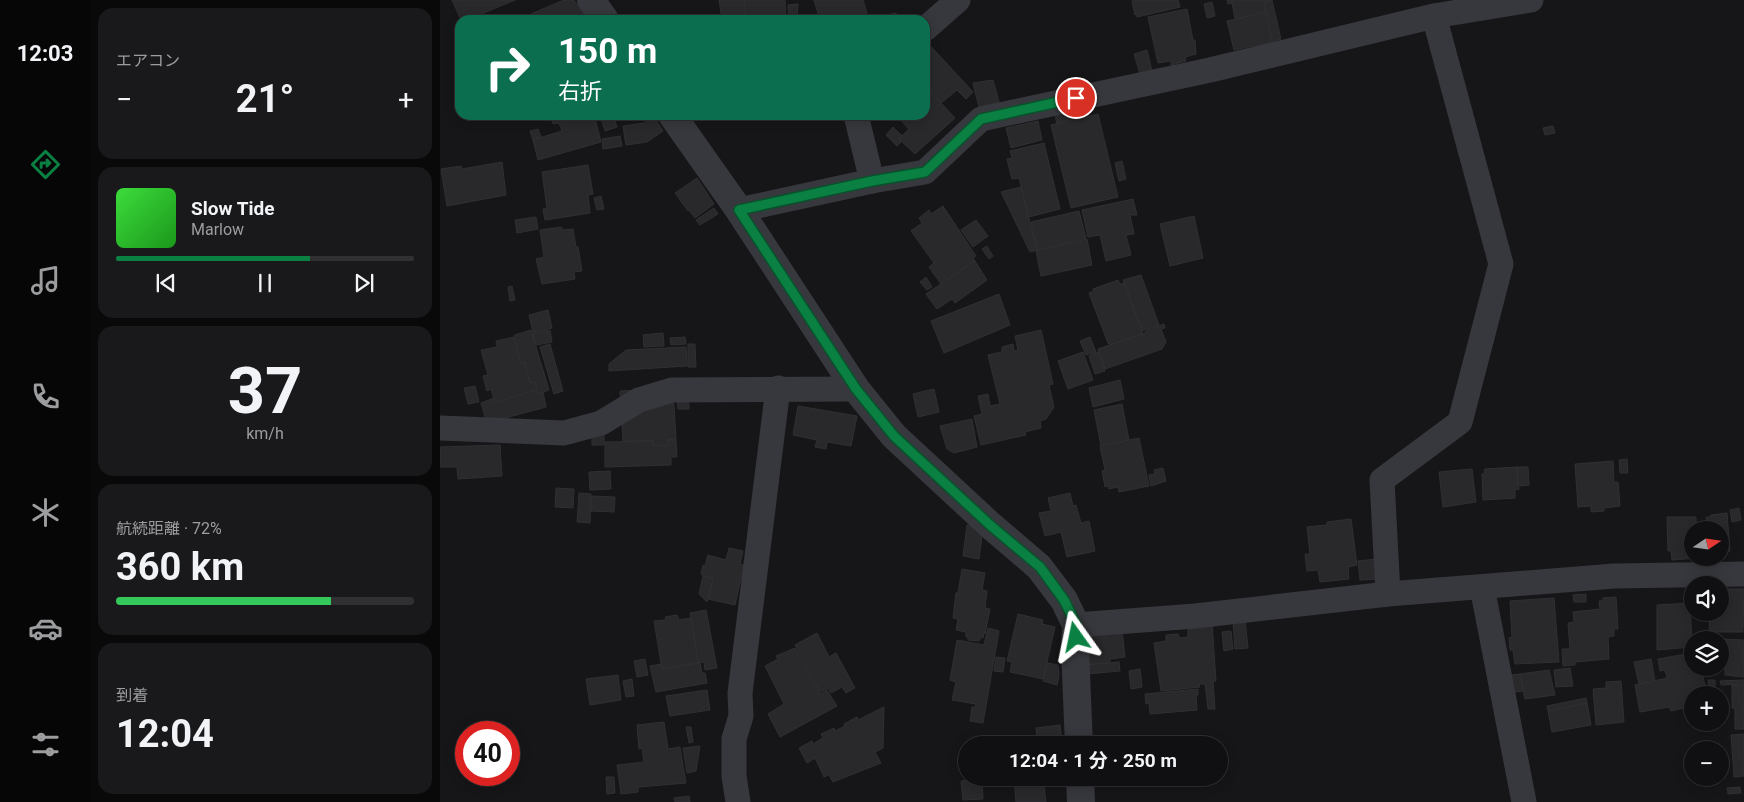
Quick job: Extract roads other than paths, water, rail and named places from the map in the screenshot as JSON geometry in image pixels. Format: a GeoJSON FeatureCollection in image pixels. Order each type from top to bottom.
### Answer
{"type":"FeatureCollection","features":[{"type":"Feature","properties":{"kind":"street"},"geometry":{"type":"LineString","coordinates":[[591,0],[602,15]]}},
{"type":"Feature","properties":{"kind":"street"},"geometry":{"type":"LineString","coordinates":[[930,25],[958,0]]}},
{"type":"Feature","properties":{"kind":"street"},"geometry":{"type":"LineString","coordinates":[[739,210],[872,181],[925,172],[981,119],[1210,70],[1434,16],[1531,0]]}},
{"type":"Feature","properties":{"kind":"street"},"geometry":{"type":"LineString","coordinates":[[1388,594],[1382,480],[1460,422],[1501,264],[1434,16]]}},
{"type":"Feature","properties":{"kind":"street"},"geometry":{"type":"LineString","coordinates":[[676,120],[739,210],[856,389],[894,436],[990,525],[1040,567],[1064,600],[1076,625],[1075,649],[1079,736]]}},
{"type":"Feature","properties":{"kind":"street"},"geometry":{"type":"LineString","coordinates":[[857,120],[872,181]]}},
{"type":"Feature","properties":{"kind":"street"},"geometry":{"type":"LineString","coordinates":[[738,802],[734,776],[734,739],[741,716],[740,694],[778,388]]}},
{"type":"Feature","properties":{"kind":"street"},"geometry":{"type":"LineString","coordinates":[[440,428],[564,433],[601,422],[639,400],[672,390],[856,389]]}},
{"type":"Feature","properties":{"kind":"street"},"geometry":{"type":"LineString","coordinates":[[1076,625],[1195,616],[1388,594],[1614,576],[1744,574]]}},
{"type":"Feature","properties":{"kind":"street"},"geometry":{"type":"LineString","coordinates":[[1482,587],[1524,802]]}},
{"type":"Feature","properties":{"kind":"street"},"geometry":{"type":"LineString","coordinates":[[1080,786],[1081,802]]}}]}
